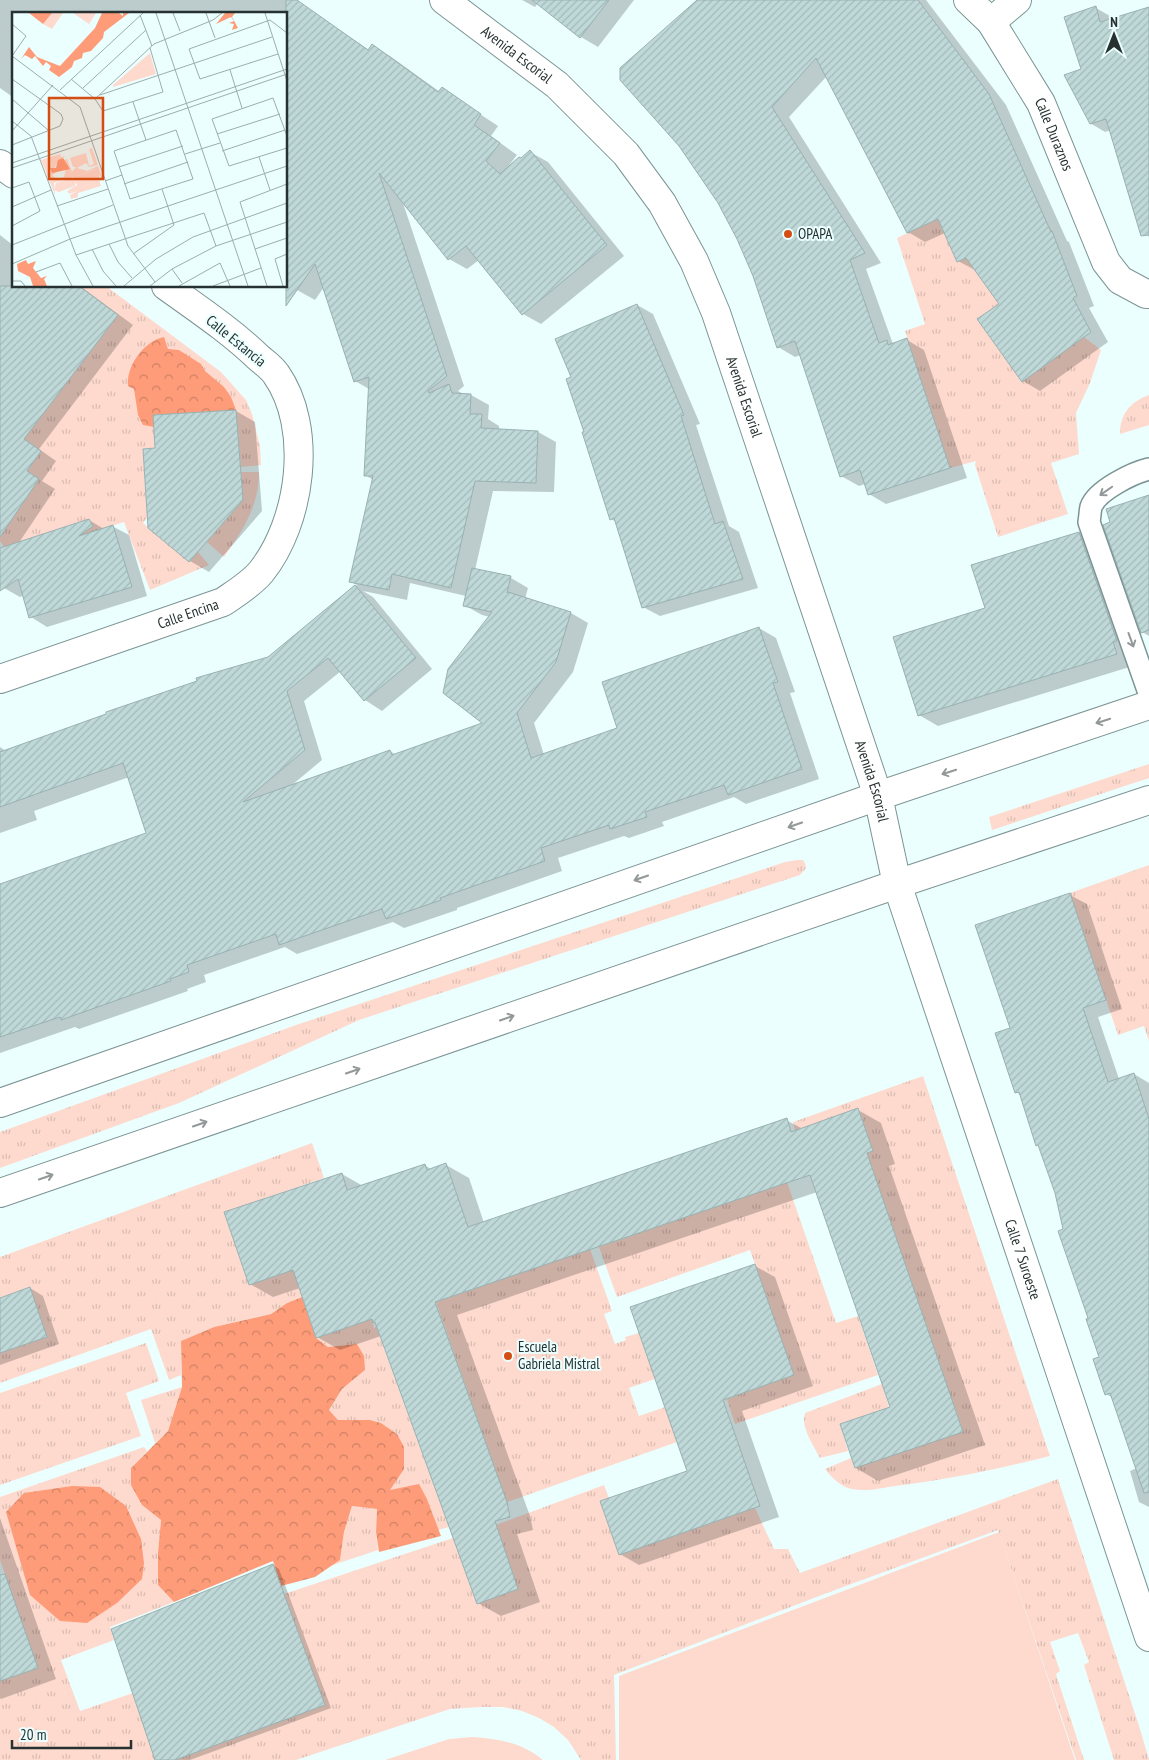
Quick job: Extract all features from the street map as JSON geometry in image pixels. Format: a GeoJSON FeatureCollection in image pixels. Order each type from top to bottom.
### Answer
{"type":"FeatureCollection","features":[{"type":"Feature","properties":{"kind":"street","name":"Avenida Escorial"},"geometry":{"type":"LineString","coordinates":[[444,0],[557,85],[626,154],[662,203],[694,261],[716,313],[878,796],[896,884]]}},
{"type":"Feature","properties":{"kind":"street","name":"Calle Duraznos"},"geometry":{"type":"LineString","coordinates":[[968,0],[991,22],[1042,103],[1106,262],[1120,280],[1149,294]]}},
{"type":"Feature","properties":{"kind":"street"},"geometry":{"type":"LineString","coordinates":[[991,22],[1017,0]]}},
{"type":"Feature","properties":{"kind":"street"},"geometry":{"type":"LineString","coordinates":[[0,164],[12,173]]}},
{"type":"Feature","properties":{"kind":"street","name":"Calle Estancia"},"geometry":{"type":"LineString","coordinates":[[169,288],[244,344],[276,374],[289,399],[297,429],[298,467]]}},
{"type":"Feature","properties":{"kind":"street","name":"Calle Encina"},"geometry":{"type":"LineString","coordinates":[[0,680],[222,602],[244,587],[261,572],[281,539],[294,506],[298,467]]}},
{"type":"Feature","properties":{"kind":"street"},"geometry":{"type":"LineString","coordinates":[[0,1103],[878,796],[1149,705]]}},
{"type":"Feature","properties":{"kind":"street"},"geometry":{"type":"LineString","coordinates":[[0,1193],[896,884],[1149,800]]}},
{"type":"Feature","properties":{"kind":"street","name":"Calle 7 Suroeste"},"geometry":{"type":"LineString","coordinates":[[896,884],[1149,1637]]}},
{"type":"Feature","properties":{"kind":"lane"},"geometry":{"type":"LineString","coordinates":[[1149,468],[1124,480],[1097,497],[1091,506],[1089,522],[1149,693]]}},
{"type":"Feature","properties":{"kind":"green space"},"geometry":{"type":"Polygon","coordinates":[[[938,219],[957,262],[1046,222],[1052,231],[983,281],[999,304],[977,319],[1022,382],[1084,337],[1101,350],[1090,383],[1076,413],[1079,454],[1051,463],[1068,514],[998,537],[975,465],[976,461],[950,468],[905,331],[925,324],[897,238],[938,219]]]}},
{"type":"Feature","properties":{"kind":"green space"},"geometry":{"type":"Polygon","coordinates":[[[82,288],[109,288],[221,372],[246,400],[252,414],[260,446],[261,465],[241,467],[236,410],[153,416],[155,448],[143,449],[146,500],[156,506],[143,523],[189,562],[198,552],[209,565],[150,590],[124,522],[54,544],[9,554],[0,541],[0,537],[39,479],[27,471],[41,451],[18,435],[117,315],[82,288]]]}},
{"type":"Feature","properties":{"kind":"green space"},"geometry":{"type":"Polygon","coordinates":[[[164,337],[168,349],[179,350],[201,364],[205,371],[224,387],[231,397],[236,410],[154,415],[154,427],[143,425],[138,415],[134,389],[128,386],[128,378],[133,363],[143,349],[157,339],[164,337]]]}},
{"type":"Feature","properties":{"kind":"green space"},"geometry":{"type":"Polygon","coordinates":[[[1149,395],[1149,425],[1120,434],[1122,420],[1127,410],[1136,401],[1149,395]]]}},
{"type":"Feature","properties":{"kind":"green space"},"geometry":{"type":"Polygon","coordinates":[[[241,472],[259,472],[256,496],[249,517],[224,557],[207,542],[243,500],[241,472]]]}},
{"type":"Feature","properties":{"kind":"green space"},"geometry":{"type":"Polygon","coordinates":[[[1149,764],[1149,778],[992,830],[989,817],[1149,764]]]}},
{"type":"Feature","properties":{"kind":"green space"},"geometry":{"type":"Polygon","coordinates":[[[803,860],[806,868],[800,875],[359,1020],[179,1103],[0,1168],[0,1132],[296,1025],[785,862],[803,860]]]}},
{"type":"Feature","properties":{"kind":"green space"},"geometry":{"type":"Polygon","coordinates":[[[1149,865],[1149,1041],[1144,1026],[1118,1035],[1070,893],[1149,865]]]}},
{"type":"Feature","properties":{"kind":"green space"},"geometry":{"type":"Polygon","coordinates":[[[923,1076],[1050,1456],[934,1481],[874,1489],[852,1489],[837,1482],[825,1469],[851,1458],[855,1468],[963,1431],[867,1153],[873,1151],[859,1109],[795,1131],[793,1122],[923,1076]]]}},
{"type":"Feature","properties":{"kind":"green space"},"geometry":{"type":"Polygon","coordinates":[[[312,1143],[324,1178],[224,1213],[249,1285],[341,1254],[302,1292],[302,1297],[287,1303],[271,1314],[214,1327],[181,1341],[181,1375],[169,1380],[151,1329],[0,1383],[0,1257],[312,1143]]]}},
{"type":"Feature","properties":{"kind":"green space"},"geometry":{"type":"Polygon","coordinates":[[[787,1182],[836,1323],[858,1316],[878,1375],[735,1424],[727,1399],[794,1375],[750,1250],[617,1297],[599,1247],[787,1182]]]}},
{"type":"Feature","properties":{"kind":"green space"},"geometry":{"type":"Polygon","coordinates":[[[590,1249],[612,1311],[604,1314],[615,1344],[626,1340],[625,1337],[639,1333],[655,1379],[629,1388],[639,1416],[665,1407],[728,1424],[507,1502],[436,1302],[590,1249]]]}},
{"type":"Feature","properties":{"kind":"green space"},"geometry":{"type":"Polygon","coordinates":[[[302,1297],[316,1338],[328,1347],[357,1344],[364,1356],[365,1370],[342,1389],[329,1410],[338,1420],[370,1420],[381,1423],[397,1434],[404,1447],[404,1469],[390,1490],[419,1484],[427,1499],[441,1536],[379,1552],[376,1532],[377,1509],[352,1506],[344,1532],[340,1560],[315,1577],[281,1586],[273,1561],[174,1602],[158,1585],[161,1520],[142,1505],[131,1485],[131,1468],[168,1431],[182,1387],[181,1341],[214,1327],[271,1314],[287,1303],[302,1297]]]}},
{"type":"Feature","properties":{"kind":"green space"},"geometry":{"type":"Polygon","coordinates":[[[372,1319],[374,1329],[376,1326],[449,1527],[438,1530],[427,1499],[389,1490],[397,1434],[381,1423],[370,1420],[338,1420],[329,1410],[342,1389],[365,1370],[357,1344],[328,1347],[316,1338],[372,1319]]]}},
{"type":"Feature","properties":{"kind":"green space"},"geometry":{"type":"Polygon","coordinates":[[[146,1343],[159,1381],[126,1393],[141,1436],[0,1485],[0,1393],[146,1343]]]}},
{"type":"Feature","properties":{"kind":"green space"},"geometry":{"type":"Polygon","coordinates":[[[882,1384],[889,1407],[840,1424],[848,1451],[820,1458],[804,1424],[805,1413],[882,1384]]]}},
{"type":"Feature","properties":{"kind":"green space"},"geometry":{"type":"Polygon","coordinates":[[[182,1387],[168,1431],[155,1443],[141,1400],[182,1387]]]}},
{"type":"Feature","properties":{"kind":"green space"},"geometry":{"type":"Polygon","coordinates":[[[144,1447],[147,1451],[131,1468],[142,1505],[161,1520],[158,1585],[174,1602],[110,1627],[114,1640],[61,1660],[80,1711],[133,1693],[155,1760],[0,1760],[0,1681],[38,1668],[0,1560],[0,1497],[144,1447]]]}},
{"type":"Feature","properties":{"kind":"green space"},"geometry":{"type":"Polygon","coordinates":[[[1058,1479],[1149,1760],[1114,1760],[1084,1665],[1089,1662],[1078,1633],[1050,1642],[1060,1671],[1056,1674],[1084,1760],[1076,1760],[998,1530],[614,1675],[616,1760],[581,1760],[568,1740],[554,1727],[539,1718],[522,1711],[503,1707],[482,1707],[450,1709],[296,1760],[175,1760],[325,1705],[284,1594],[453,1538],[477,1604],[518,1589],[496,1525],[604,1485],[609,1498],[601,1502],[619,1555],[755,1508],[774,1549],[788,1549],[800,1573],[1058,1479]]]}},
{"type":"Feature","properties":{"kind":"green space"},"geometry":{"type":"Polygon","coordinates":[[[72,1486],[100,1487],[126,1506],[141,1539],[144,1563],[142,1579],[117,1603],[87,1623],[60,1621],[30,1595],[6,1512],[24,1493],[72,1486]]]}},
{"type":"Feature","properties":{"kind":"green space"},"geometry":{"type":"Polygon","coordinates":[[[352,1506],[377,1509],[376,1532],[378,1550],[330,1566],[340,1560],[344,1532],[352,1506]]]}},
{"type":"Feature","properties":{"kind":"green space"},"geometry":{"type":"Polygon","coordinates":[[[999,1532],[1075,1760],[619,1760],[619,1676],[999,1532]]]}},
{"type":"Feature","properties":{"kind":"green space"},"geometry":{"type":"Polygon","coordinates":[[[472,1737],[509,1742],[527,1749],[543,1760],[385,1760],[449,1739],[472,1737]]]}},
{"type":"Feature","properties":{"kind":"building"},"geometry":{"type":"Polygon","coordinates":[[[286,0],[297,0],[368,50],[372,44],[438,92],[442,87],[481,114],[474,125],[500,143],[486,161],[500,174],[530,150],[607,245],[522,315],[466,246],[448,260],[379,173],[447,376],[428,391],[429,393],[449,384],[452,393],[471,394],[470,414],[482,414],[481,428],[538,431],[536,483],[475,481],[451,588],[392,574],[389,590],[349,582],[373,476],[364,476],[369,377],[354,382],[315,264],[286,306],[286,288],[288,288],[288,12],[286,12],[286,0]]]}},
{"type":"Feature","properties":{"kind":"building"},"geometry":{"type":"Polygon","coordinates":[[[532,0],[609,0],[580,38],[532,0]]]}},
{"type":"Feature","properties":{"kind":"building"},"geometry":{"type":"Polygon","coordinates":[[[697,0],[918,0],[989,94],[1052,231],[1077,296],[1073,298],[1091,332],[1022,382],[977,319],[999,304],[966,258],[957,262],[938,219],[907,233],[816,58],[772,107],[865,253],[850,260],[879,343],[887,340],[888,345],[907,338],[950,468],[868,495],[860,470],[840,477],[795,341],[777,348],[753,276],[737,239],[718,203],[679,146],[620,80],[620,68],[697,0]]]}},
{"type":"Feature","properties":{"kind":"building"},"geometry":{"type":"Polygon","coordinates":[[[1096,6],[1100,22],[1149,7],[1149,235],[1141,236],[1106,119],[1090,124],[1064,75],[1081,69],[1064,17],[1096,6]]]}},
{"type":"Feature","properties":{"kind":"building"},"geometry":{"type":"Polygon","coordinates":[[[0,286],[12,286],[12,288],[82,288],[118,315],[24,439],[41,451],[27,471],[39,479],[0,537],[0,286]]]}},
{"type":"Feature","properties":{"kind":"building"},"geometry":{"type":"Polygon","coordinates":[[[637,304],[684,415],[681,416],[715,524],[723,521],[743,579],[642,608],[614,518],[610,520],[582,432],[584,432],[566,379],[571,377],[555,339],[637,304]]]}},
{"type":"Feature","properties":{"kind":"building"},"geometry":{"type":"Polygon","coordinates":[[[236,410],[243,500],[189,562],[148,528],[143,449],[155,448],[153,415],[236,410]]]}},
{"type":"Feature","properties":{"kind":"building"},"geometry":{"type":"Polygon","coordinates":[[[1149,495],[1149,630],[1141,633],[1103,525],[1110,522],[1106,509],[1149,495]]]}},
{"type":"Feature","properties":{"kind":"building"},"geometry":{"type":"Polygon","coordinates":[[[89,519],[93,526],[79,536],[113,525],[132,587],[29,618],[18,579],[0,591],[0,548],[89,519]]]}},
{"type":"Feature","properties":{"kind":"building"},"geometry":{"type":"Polygon","coordinates":[[[1079,532],[1117,641],[1113,642],[1117,654],[918,716],[893,637],[985,608],[971,565],[1079,532]]]}},
{"type":"Feature","properties":{"kind":"building"},"geometry":{"type":"Polygon","coordinates":[[[472,568],[511,576],[507,593],[571,612],[556,662],[517,713],[531,758],[617,728],[602,682],[759,627],[778,682],[773,683],[802,769],[728,795],[724,785],[645,812],[647,817],[610,829],[609,825],[541,848],[545,861],[386,919],[382,909],[279,945],[276,934],[187,965],[189,972],[170,979],[171,981],[61,1020],[60,1017],[0,1037],[0,884],[146,833],[123,763],[0,807],[0,752],[106,714],[106,712],[197,681],[196,678],[268,657],[355,585],[416,658],[364,701],[328,658],[287,691],[305,750],[243,802],[390,750],[392,755],[482,723],[443,693],[448,669],[492,612],[463,606],[472,568]]]}},
{"type":"Feature","properties":{"kind":"building"},"geometry":{"type":"Polygon","coordinates":[[[1070,893],[1106,1000],[1083,1008],[1108,1082],[1134,1073],[1149,1119],[1149,1492],[1144,1493],[1110,1393],[1105,1395],[1093,1359],[1099,1357],[1086,1319],[1088,1318],[1058,1231],[1063,1229],[1055,1193],[1038,1145],[1036,1146],[1019,1092],[1015,1093],[995,1033],[1010,1028],[975,925],[1070,893]]]}},
{"type":"Feature","properties":{"kind":"building"},"geometry":{"type":"Polygon","coordinates":[[[858,1108],[873,1151],[867,1153],[963,1432],[855,1468],[840,1424],[890,1407],[810,1175],[435,1302],[507,1502],[510,1517],[495,1521],[518,1589],[477,1604],[375,1322],[373,1323],[372,1319],[316,1338],[293,1270],[249,1285],[224,1212],[342,1173],[347,1190],[425,1164],[427,1170],[446,1163],[468,1227],[787,1118],[791,1132],[858,1108]]]}},
{"type":"Feature","properties":{"kind":"building"},"geometry":{"type":"Polygon","coordinates":[[[755,1264],[794,1375],[723,1400],[760,1506],[619,1555],[600,1501],[687,1471],[630,1307],[755,1264]]]}},
{"type":"Feature","properties":{"kind":"building"},"geometry":{"type":"Polygon","coordinates":[[[30,1287],[47,1337],[0,1353],[0,1298],[30,1287]]]}},
{"type":"Feature","properties":{"kind":"building"},"geometry":{"type":"Polygon","coordinates":[[[273,1564],[325,1705],[175,1760],[155,1760],[111,1629],[273,1564]]]}},
{"type":"Feature","properties":{"kind":"building"},"geometry":{"type":"Polygon","coordinates":[[[5,1574],[38,1668],[0,1681],[0,1575],[5,1574]]]}},
{"type":"Feature","properties":{"kind":"place","name":"OPAPA"},"geometry":{"type":"Point","coordinates":[788,234]}},
{"type":"Feature","properties":{"kind":"place","name":"Escuela Gabriela Mistral"},"geometry":{"type":"Point","coordinates":[508,1356]}}]}
